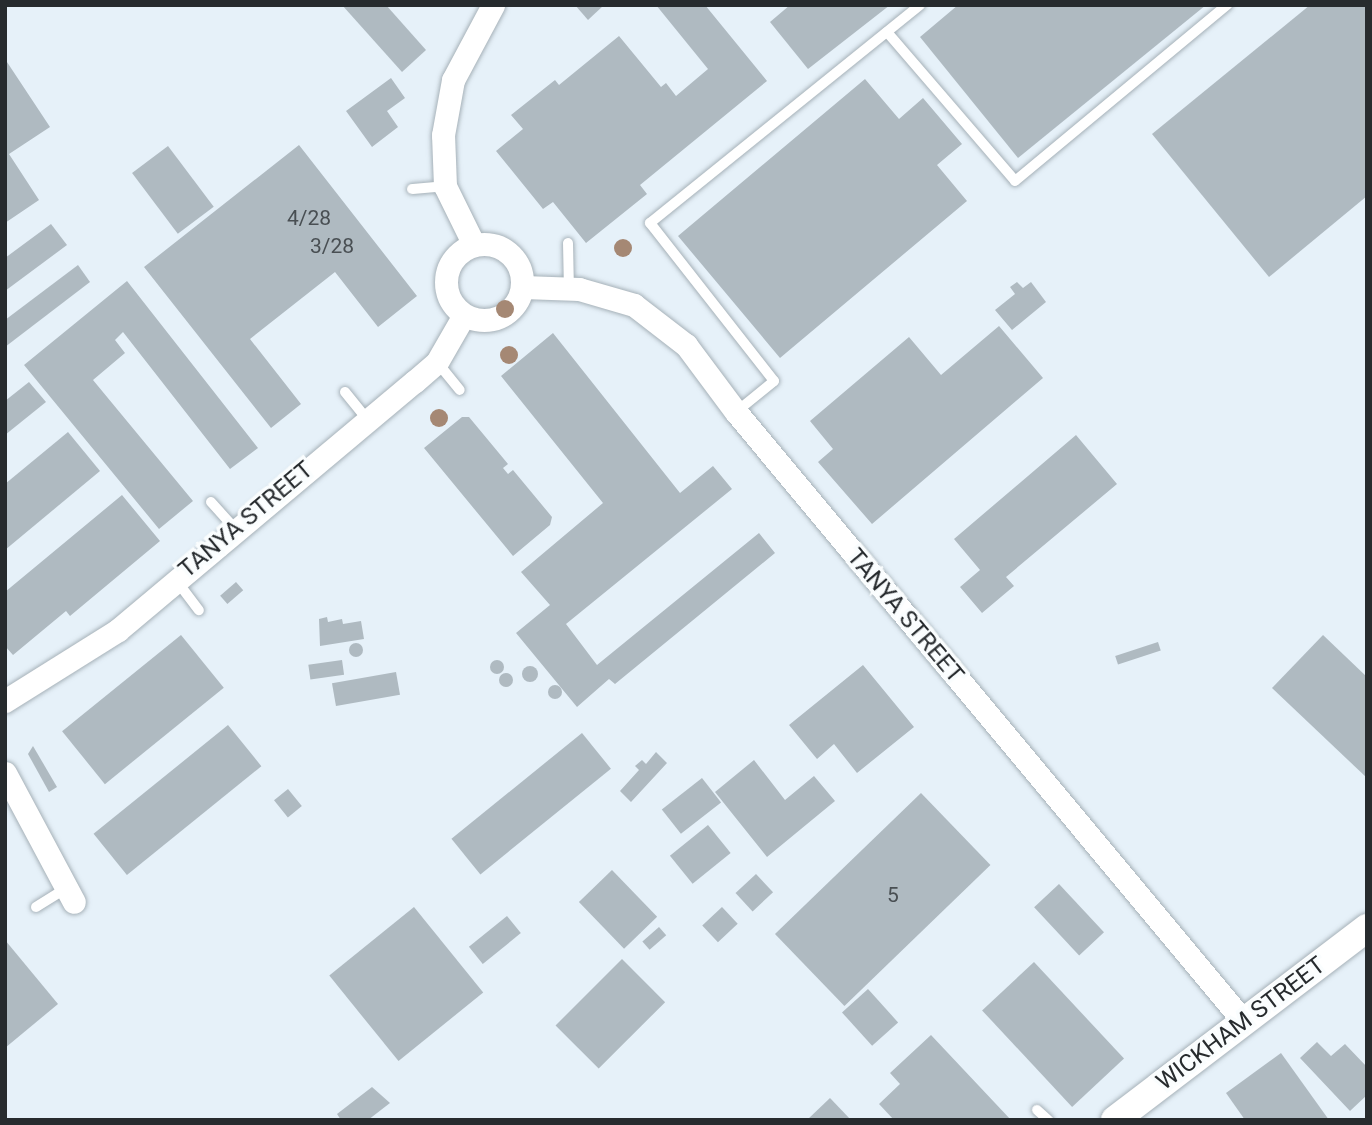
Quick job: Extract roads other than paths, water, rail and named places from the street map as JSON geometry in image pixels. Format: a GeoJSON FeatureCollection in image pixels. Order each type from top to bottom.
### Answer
{"type":"FeatureCollection","features":[{"type":"Feature","properties":{"kind":"street"},"geometry":{"type":"LineString","coordinates":[[474,245],[445,186],[443,135],[453,80],[493,5]]}},
{"type":"Feature","properties":{"kind":"street"},"geometry":{"type":"LineString","coordinates":[[474,245],[499,246],[509,253],[522,274],[523,286],[519,299],[501,317],[476,320],[464,315],[449,296],[448,271],[454,259],[474,245]]}},
{"type":"Feature","properties":{"kind":"street","name":"TANYA STREET"},"geometry":{"type":"LineString","coordinates":[[523,286],[569,289],[634,305],[686,345],[736,412],[1244,1022]]}},
{"type":"Feature","properties":{"kind":"street","name":"TANYA STREET"},"geometry":{"type":"LineString","coordinates":[[5,701],[118,630],[234,529],[437,362],[464,315]]}},
{"type":"Feature","properties":{"kind":"street"},"geometry":{"type":"LineString","coordinates":[[5,773],[70,895]]}},
{"type":"Feature","properties":{"kind":"street","name":"WICKHAM STREET"},"geometry":{"type":"LineString","coordinates":[[1115,1120],[1367,928]]}},
{"type":"Feature","properties":{"kind":"lane"},"geometry":{"type":"LineString","coordinates":[[736,412],[774,381],[650,223],[920,5]]}},
{"type":"Feature","properties":{"kind":"lane"},"geometry":{"type":"LineString","coordinates":[[887,32],[1015,181],[1227,5]]}},
{"type":"Feature","properties":{"kind":"lane"},"geometry":{"type":"LineString","coordinates":[[412,189],[445,186]]}},
{"type":"Feature","properties":{"kind":"lane"},"geometry":{"type":"LineString","coordinates":[[568,243],[569,289]]}},
{"type":"Feature","properties":{"kind":"lane"},"geometry":{"type":"LineString","coordinates":[[437,362],[460,390]]}},
{"type":"Feature","properties":{"kind":"lane"},"geometry":{"type":"LineString","coordinates":[[345,392],[367,419]]}},
{"type":"Feature","properties":{"kind":"lane"},"geometry":{"type":"LineString","coordinates":[[211,502],[234,529]]}},
{"type":"Feature","properties":{"kind":"lane"},"geometry":{"type":"LineString","coordinates":[[176,580],[199,610]]}},
{"type":"Feature","properties":{"kind":"lane"},"geometry":{"type":"LineString","coordinates":[[36,907],[70,895]]}},
{"type":"Feature","properties":{"kind":"lane"},"geometry":{"type":"LineString","coordinates":[[1037,1110],[1048,1120]]}}]}
